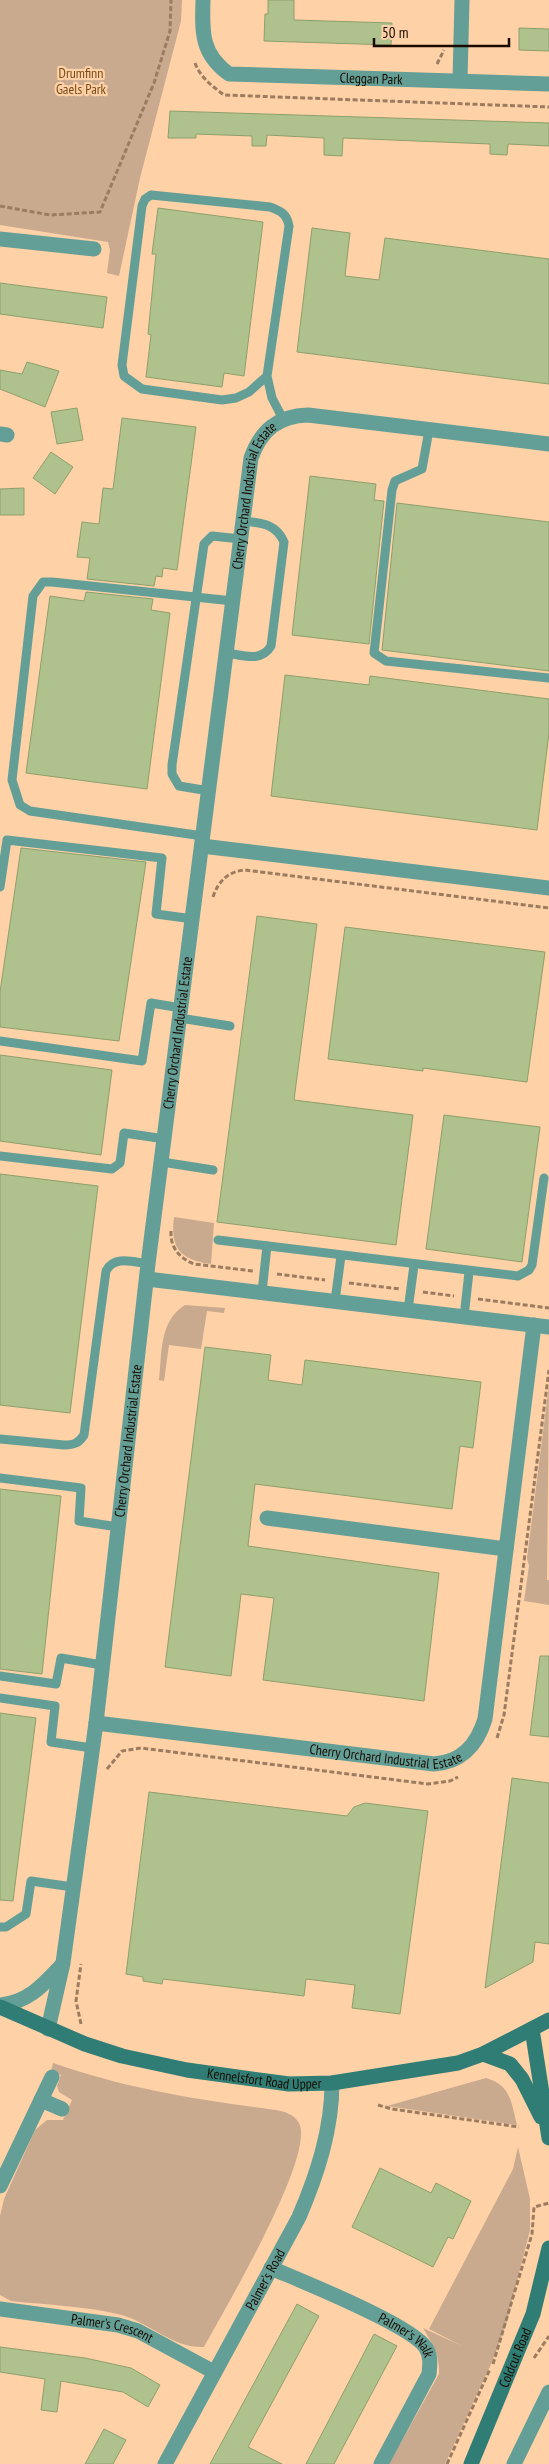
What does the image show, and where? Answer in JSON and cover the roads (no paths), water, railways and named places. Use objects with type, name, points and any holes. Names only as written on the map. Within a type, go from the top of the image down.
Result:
[{"type":"street","name":"Cleggan Park","points":[[203,0],[202,27],[206,48],[215,64],[230,74],[549,84]]},
{"type":"street","points":[[460,80],[462,0]]},
{"type":"street","points":[[0,239],[94,250]]},
{"type":"street","name":"Cherry Orchard Industrial Estate","points":[[48,2029],[62,1963],[96,1723],[164,1139],[250,458],[256,444],[264,433],[283,418],[308,415],[549,444]]},
{"type":"street","points":[[203,841],[549,888]]},
{"type":"street","name":"Cherry Orchard Industrial Estate","points":[[96,1723],[434,1764],[445,1764],[459,1757],[472,1747],[480,1735],[485,1719],[506,1550],[542,1326],[262,1292],[148,1271]]},
{"type":"street","points":[[267,1518],[506,1550]]},
{"type":"street","points":[[0,2006],[31,1996],[62,1963]]},
{"type":"street","name":"Kennelsfort Road Upper","points":[[0,2006],[48,2029],[122,2056],[188,2070],[275,2083],[332,2083],[432,2068],[483,2054],[549,2020]]},
{"type":"street","points":[[532,2029],[548,2135]]},
{"type":"street","points":[[483,2054],[510,2064],[516,2071],[522,2079],[548,2135]]},
{"type":"street","points":[[542,2090],[549,2073]]},
{"type":"street","points":[[0,2186],[52,2077]]},
{"type":"street","name":"Palmer's Road","points":[[165,2464],[299,2217],[311,2188],[327,2130],[332,2083]]},
{"type":"street","points":[[41,2100],[62,2110]]},
{"type":"street","name":"Coldcut Road","points":[[471,2464],[526,2332],[549,2248]]},
{"type":"street","name":"Palmer's Walk","points":[[271,2268],[335,2296],[412,2334],[427,2349],[430,2357],[429,2374],[381,2464]]},
{"type":"street","name":"Palmer's Crescent","points":[[0,2309],[118,2325],[138,2331],[214,2372]]},
{"type":"street","points":[[514,2464],[549,2392]]},
{"type":"lane","points":[[267,376],[249,392],[236,398],[222,400],[142,389],[124,376],[122,365],[142,206],[145,199],[151,195],[270,207],[284,213],[288,218],[289,226],[267,376],[272,398],[283,418]]},
{"type":"lane","points":[[429,430],[422,469],[395,481],[392,490],[374,653],[386,661],[549,678]]},
{"type":"lane","points":[[226,653],[254,657],[263,655],[268,650],[284,542],[281,534],[273,527],[243,521]]},
{"type":"lane","points":[[209,791],[180,786],[172,774],[204,544],[212,536],[241,539]]},
{"type":"lane","points":[[203,841],[30,811],[20,805],[12,780],[33,596],[36,589],[44,582],[52,582],[233,601]]},
{"type":"lane","points":[[0,887],[7,840],[162,858],[156,914],[193,919]]},
{"type":"lane","points":[[0,1041],[142,1061],[151,1003],[230,1026]]},
{"type":"lane","points":[[0,1156],[112,1169],[120,1163],[124,1133],[164,1139]]},
{"type":"lane","points":[[162,1162],[212,1170]]},
{"type":"lane","points":[[218,1240],[513,1277],[524,1274],[529,1270],[544,1178]]},
{"type":"lane","points":[[262,1292],[267,1246]]},
{"type":"lane","points":[[335,1301],[341,1256]]},
{"type":"lane","points":[[0,1439],[64,1445],[73,1445],[80,1441],[84,1435],[106,1271],[109,1264],[116,1260],[148,1271]]},
{"type":"lane","points":[[408,1310],[414,1265]]},
{"type":"lane","points":[[464,1317],[469,1272]]},
{"type":"lane","points":[[0,1478],[81,1488],[79,1521],[118,1527]]},
{"type":"lane","points":[[0,1676],[56,1684],[61,1658],[102,1665]]},
{"type":"lane","points":[[0,1698],[54,1706],[51,1742],[92,1748]]},
{"type":"lane","points":[[0,1926],[6,1927],[26,1914],[31,1881],[73,1887]]},
{"type":"park label","name":"Drumfinn Gaels Park","points":[[81,82]]}]
